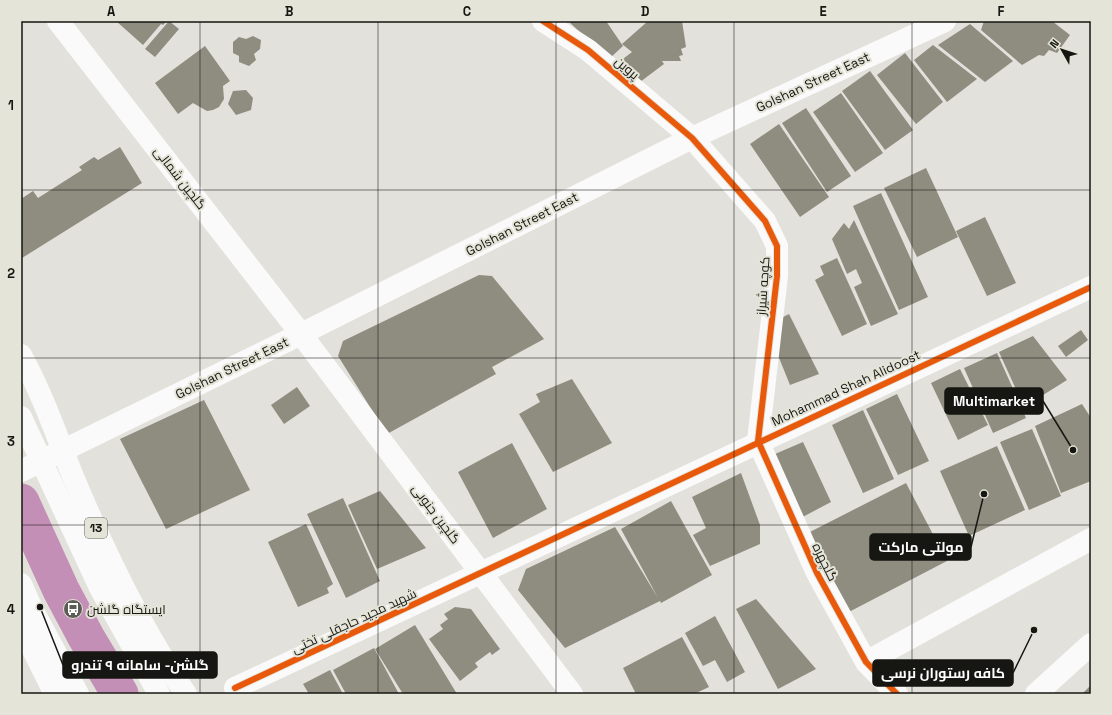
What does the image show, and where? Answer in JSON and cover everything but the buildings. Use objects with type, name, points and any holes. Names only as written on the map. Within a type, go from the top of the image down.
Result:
[{"type":"main road","name":"گلچین شمالی","points":[[58,21],[301,334]]},
{"type":"main road","name":"پروین","points":[[543,21],[588,50],[692,138]]},
{"type":"main road","name":"Golshan Street East","points":[[21,471],[102,433],[692,138],[945,21]]},
{"type":"main road","name":"کوچه شیراز","points":[[692,138],[765,221],[777,246],[777,276],[758,441]]},
{"type":"main road","name":"Mohammad Shah Alidoost","points":[[481,574],[758,441],[1091,287]]},
{"type":"main road","name":"گلچین جنوبی","points":[[301,334],[572,694]]},
{"type":"main road","name":"13","points":[[21,355],[54,425],[72,474],[114,568],[169,670],[186,694]]},
{"type":"main road","points":[[21,417],[100,588],[159,694]]},
{"type":"main road","name":"گلچهره","points":[[758,441],[817,573],[866,662],[885,690]]},
{"type":"main road","points":[[866,662],[1091,539]]},
{"type":"main road","name":"شهید مجید حاجقلی تختی","points":[[235,688],[481,574]]},
{"type":"main road","points":[[21,584],[32,608],[78,694]]},
{"type":"main road","points":[[21,626],[55,694]]},
{"type":"main road","points":[[1036,694],[1091,644]]},
{"type":"waterway","points":[[21,502],[61,590],[86,637],[120,694]]},
{"type":"cycle path","points":[[543,21],[588,50],[692,138],[765,221],[777,246],[777,276],[758,441],[817,573],[866,662],[897,694]]},
{"type":"cycle path","points":[[235,688],[1091,287]]},
{"type":"place","name":"Multimarket","points":[[1073,450]]},
{"type":"place","name":"مولتی مارکت","points":[[984,494]]},
{"type":"place","name":"گلشن- سامانه ۹ تندرو","points":[[40,607]]},
{"type":"place","name":"ایستگاه گلشن","points":[[73,609]]},
{"type":"place","name":"کافه رستوران نرسی","points":[[1034,630]]}]
